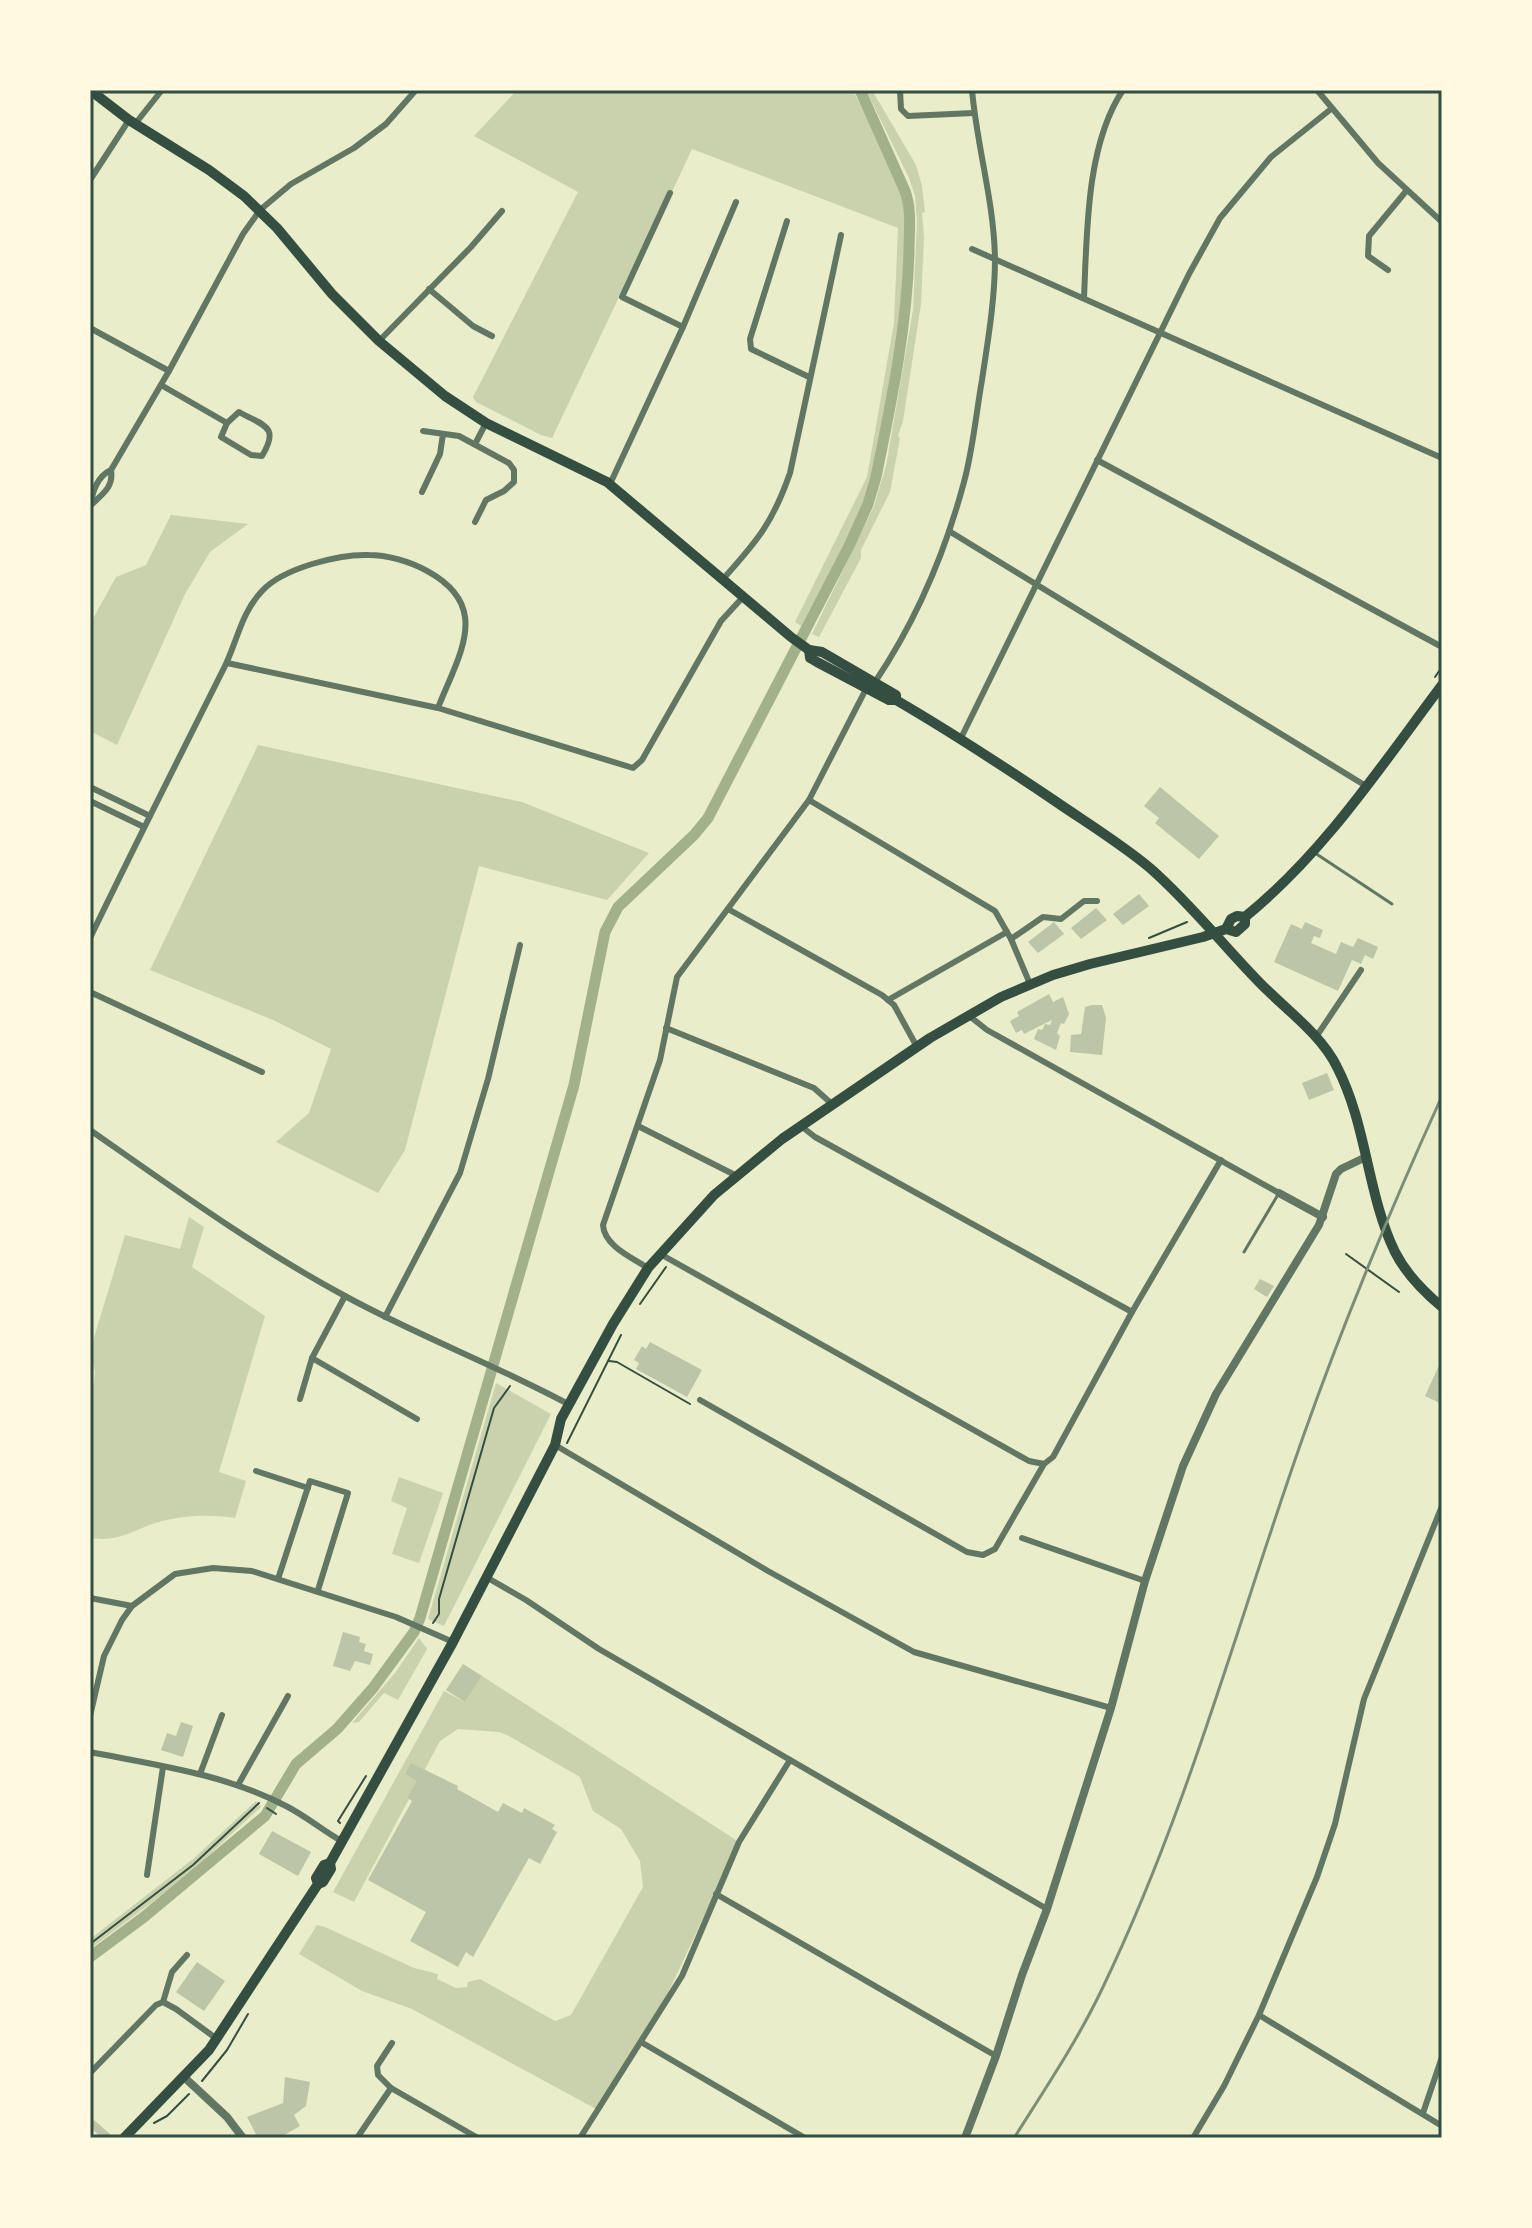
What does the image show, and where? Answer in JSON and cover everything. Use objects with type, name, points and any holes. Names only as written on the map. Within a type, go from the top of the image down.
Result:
[{"type":"main road","points":[[90,90],[132,122],[209,170],[260,210],[332,294],[379,341],[445,396],[486,423],[586,469],[610,484],[808,650],[810,658],[870,685],[889,700],[896,700],[961,738],[1127,850],[1178,895],[1336,1064],[1349,1096],[1395,1253],[1423,1291],[1442,1307]]},
{"type":"main road","points":[[124,2138],[217,2039],[318,1884],[316,1878],[343,1842],[453,1642],[555,1445],[561,1419],[613,1324],[648,1268],[714,1195],[735,1175],[832,1104],[968,1015],[1030,984],[1117,957],[1215,933],[1226,929],[1231,919],[1245,917],[1274,894],[1314,852],[1442,685]]},
{"type":"street","points":[[90,180],[132,122],[162,90]]},
{"type":"street","points":[[90,505],[92,493],[104,473],[111,470],[243,234],[260,210],[291,184],[345,154],[386,124],[416,90]]},
{"type":"street","points":[[900,90],[901,109],[908,116],[974,113]]},
{"type":"street","points":[[648,1268],[614,1245],[603,1231],[660,1060],[677,977],[809,800],[870,685],[914,618],[949,531],[965,480],[994,292],[995,258],[991,202],[972,90]]},
{"type":"street","points":[[1084,298],[1097,157],[1104,128],[1123,90]]},
{"type":"street","points":[[1317,90],[1378,163],[1442,222]]},
{"type":"street","points":[[961,738],[1220,218],[1271,157],[1331,109]]},
{"type":"street","points":[[1388,270],[1368,256],[1369,236],[1407,190]]},
{"type":"street","points":[[670,193],[622,297],[683,327]]},
{"type":"street","points":[[610,484],[683,327],[736,202]]},
{"type":"street","points":[[379,341],[502,211]]},
{"type":"street","points":[[787,221],[750,339],[751,349],[809,377]]},
{"type":"street","points":[[724,578],[758,540],[778,508],[790,473],[841,235]]},
{"type":"street","points":[[972,249],[1442,458]]},
{"type":"street","points":[[429,289],[473,326],[492,336]]},
{"type":"street","points":[[90,328],[169,371]]},
{"type":"street","points":[[161,385],[227,423]]},
{"type":"street","points":[[239,412],[266,428],[271,440],[262,456],[251,455],[221,437],[227,423],[239,412]]},
{"type":"street","points":[[475,444],[486,423]]},
{"type":"street","points":[[423,431],[459,436],[509,463],[514,470],[514,482],[486,500],[475,522]]},
{"type":"street","points":[[422,492],[440,454],[443,434]]},
{"type":"street","points":[[1097,460],[1442,647]]},
{"type":"street","points":[[949,531],[1366,786]]},
{"type":"street","points":[[90,938],[227,663],[248,607],[265,587],[288,573],[368,554],[393,558],[440,580],[456,595],[465,613],[466,636],[438,708]]},
{"type":"street","points":[[227,663],[438,708],[633,768],[642,760],[721,621],[744,597]]},
{"type":"street","points":[[90,787],[150,816]]},
{"type":"street","points":[[809,800],[995,911],[1030,984]]},
{"type":"street","points":[[90,801],[144,827]]},
{"type":"street","points":[[888,1000],[1043,917],[1061,919],[1084,901],[1097,901]]},
{"type":"street","points":[[728,909],[888,1000],[917,1047]]},
{"type":"street","points":[[385,1317],[460,1173],[488,1079],[520,945]]},
{"type":"street","points":[[1315,1039],[1361,970]]},
{"type":"street","points":[[90,992],[262,1072]]},
{"type":"street","points":[[968,1015],[987,1030],[1323,1217]]},
{"type":"street","points":[[666,1028],[814,1088],[832,1104]]},
{"type":"street","points":[[638,1126],[735,1175]]},
{"type":"street","points":[[801,1126],[815,1137],[1132,1312]]},
{"type":"street","points":[[90,1130],[210,1212],[345,1296],[570,1405]]},
{"type":"street","points":[[965,2138],[1047,1909],[1111,1708],[1145,1581],[1196,1433],[1216,1394],[1323,1217],[1336,1174],[1366,1157]]},
{"type":"street","points":[[700,1400],[969,1553],[985,1554],[995,1549],[1044,1464],[1053,1457],[1132,1312],[1221,1160]]},
{"type":"street","points":[[662,1255],[1029,1461],[1044,1464]]},
{"type":"street","points":[[300,1399],[312,1358],[345,1296]]},
{"type":"street","points":[[312,1358],[417,1419]]},
{"type":"street","points":[[555,1445],[768,1571],[914,1652],[1111,1708]]},
{"type":"street","points":[[256,1471],[308,1488]]},
{"type":"street","points":[[278,1579],[310,1481],[348,1493],[318,1590]]},
{"type":"street","points":[[1193,2138],[1224,2086],[1259,2015],[1322,1864],[1335,1824],[1364,1699],[1442,1506]]},
{"type":"street","points":[[1022,1538],[1145,1581]]},
{"type":"street","points":[[90,1716],[109,1641],[132,1606],[175,1574],[213,1568],[252,1571],[396,1617],[453,1642]]},
{"type":"street","points":[[486,1576],[599,1649],[1047,1909]]},
{"type":"street","points":[[90,1598],[132,1606]]},
{"type":"street","points":[[238,1785],[288,1696]]},
{"type":"street","points":[[200,1774],[222,1715]]},
{"type":"street","points":[[90,1752],[200,1774],[238,1785],[284,1805],[343,1842]]},
{"type":"street","points":[[580,2138],[682,1976],[739,1842],[790,1760]]},
{"type":"street","points":[[147,1875],[163,1767]]},
{"type":"street","points":[[716,1894],[996,2056]]},
{"type":"street","points":[[163,2002],[172,1972],[187,1955]]},
{"type":"street","points":[[163,2002],[217,2039]]},
{"type":"street","points":[[90,2073],[156,2005],[163,2002]]},
{"type":"street","points":[[1259,2015],[1442,2126]]},
{"type":"street","points":[[641,2042],[805,2138]]},
{"type":"street","points":[[392,2043],[377,2066],[378,2075],[391,2088],[478,2138]]},
{"type":"street","points":[[1423,2113],[1442,2057]]},
{"type":"street","points":[[184,2077],[227,2117],[243,2138]]},
{"type":"street","points":[[357,2138],[391,2088]]},
{"type":"lane","points":[[1314,852],[1392,904]]},
{"type":"lane","points":[[1244,1252],[1279,1193]]},
{"type":"path","points":[[1346,1254],[1399,1292]]},
{"type":"path","points":[[642,1304],[668,1265]]},
{"type":"path","points":[[567,1444],[622,1337]]},
{"type":"path","points":[[608,1361],[617,1362],[689,1404],[700,1400]]},
{"type":"path","points":[[433,1623],[439,1614],[440,1595],[494,1408],[510,1385]]},
{"type":"path","points":[[339,1819],[364,1777]]},
{"type":"path","points":[[90,1944],[193,1865],[260,1802]]},
{"type":"path","points":[[199,2085],[227,2050],[248,2014]]},
{"type":"path","points":[[152,2124],[167,2116],[190,2094]]},
{"type":"green space","points":[[517,90],[853,90],[894,169],[902,196],[906,240],[904,288],[878,449],[865,500],[801,626],[795,622],[867,477],[894,323],[898,228],[692,149],[552,438],[541,435],[476,402],[473,397],[578,192],[474,136]]},
{"type":"green space","points":[[866,90],[872,90],[916,165],[922,186],[925,212],[922,213],[921,304],[890,492],[861,550],[861,558],[819,637],[812,634],[874,506],[886,466],[913,310],[917,222],[915,196]]},
{"type":"green space","points":[[171,515],[248,524],[210,552],[185,594],[117,745],[90,731],[90,624],[116,577],[146,565]]},
{"type":"green space","points":[[258,745],[522,802],[649,853],[607,900],[479,866],[405,1150],[378,1193],[276,1142],[309,1113],[331,1049],[273,1020],[150,970]]},
{"type":"green space","points":[[189,1217],[204,1227],[192,1267],[265,1316],[219,1472],[246,1481],[235,1518],[185,1517],[155,1523],[116,1537],[90,1538],[90,1387],[94,1383],[95,1372],[90,1351],[125,1235],[180,1249]]},
{"type":"green space","points":[[496,1383],[551,1414],[444,1626],[428,1619]]},
{"type":"green space","points":[[399,1477],[443,1493],[419,1563],[392,1554],[407,1508],[391,1501]]},
{"type":"green space","points":[[419,1638],[427,1649],[398,1700],[384,1693],[359,1722],[352,1723],[395,1673]]},
{"type":"green space","points":[[482,1676],[739,1842],[657,2016],[598,2110],[412,2009],[362,1991],[299,1954],[317,1925],[414,1968],[438,1974],[437,1979],[456,1988],[467,1987],[468,1982],[480,1979],[555,2021],[571,2015],[643,1887],[640,1861],[621,1829],[593,1811],[580,1777],[509,1736],[499,1732],[458,1729],[440,1741],[354,1902],[333,1892],[444,1691],[465,1702]]},
{"type":"green space","points":[[256,1801],[261,1807],[183,1879],[90,1949],[90,1939],[193,1859]]},
{"type":"building","points":[[1160,787],[1219,836],[1199,859],[1155,823],[1159,818],[1144,806]]},
{"type":"building","points":[[1139,894],[1149,906],[1123,925],[1113,914]]},
{"type":"building","points":[[1096,908],[1107,920],[1081,939],[1071,928]]},
{"type":"building","points":[[1054,922],[1064,934],[1038,953],[1028,942]]},
{"type":"building","points":[[1305,922],[1323,930],[1320,938],[1314,936],[1311,943],[1336,954],[1341,942],[1353,947],[1358,938],[1378,947],[1373,959],[1365,955],[1361,964],[1352,960],[1338,991],[1274,962],[1291,924],[1302,929]]},
{"type":"building","points":[[1049,994],[1053,1002],[1063,997],[1069,1014],[1057,1033],[1060,1036],[1056,1050],[1034,1039],[1038,1029],[1042,1030],[1045,1024],[1050,1025],[1052,1020],[1024,1034],[1022,1030],[1016,1033],[1010,1021],[1019,1016],[1017,1012]]},
{"type":"building","points":[[1102,1005],[1106,1018],[1102,1055],[1070,1052],[1071,1035],[1081,1034],[1085,1007]]},
{"type":"building","points":[[1327,1073],[1334,1090],[1309,1100],[1302,1083]]},
{"type":"building","points":[[1260,1279],[1274,1286],[1267,1297],[1254,1289]]},
{"type":"building","points":[[650,1342],[702,1370],[687,1397],[636,1369],[639,1363],[634,1360],[642,1346],[646,1349]]},
{"type":"building","points":[[1442,1359],[1442,1404],[1425,1396]]},
{"type":"building","points":[[343,1632],[360,1637],[359,1642],[366,1644],[364,1651],[373,1654],[370,1665],[355,1661],[350,1671],[333,1666]]},
{"type":"building","points":[[463,1664],[482,1676],[465,1702],[446,1690]]},
{"type":"building","points":[[181,1722],[193,1726],[183,1757],[161,1750],[167,1733],[176,1736]]},
{"type":"building","points":[[411,1763],[458,1786],[457,1789],[498,1812],[503,1803],[522,1813],[524,1808],[555,1825],[552,1829],[557,1832],[540,1864],[529,1858],[473,1957],[466,1952],[458,1967],[410,1941],[426,1912],[368,1880],[412,1801],[407,1798],[417,1781],[405,1774]]},
{"type":"building","points":[[272,1831],[311,1852],[298,1876],[259,1854]]},
{"type":"building","points":[[197,1962],[225,1981],[204,2011],[176,1992]]},
{"type":"building","points":[[285,2077],[310,2082],[306,2106],[294,2115],[300,2126],[279,2138],[258,2138],[247,2117],[283,2103]]},
{"type":"building","points":[[94,2120],[110,2134],[107,2138],[102,2138],[90,2127]]},
{"type":"waterway","points":[[90,1957],[144,1917],[265,1816],[296,1764],[337,1729],[373,1688],[414,1632],[420,1618],[574,1085],[605,932],[618,907],[708,818],[850,544],[876,477],[902,337],[908,280],[909,213],[905,191],[860,90]]},
{"type":"railway","points":[[1014,2138],[1083,2026],[1161,1852],[1319,1394],[1369,1265],[1442,1096]]}]
